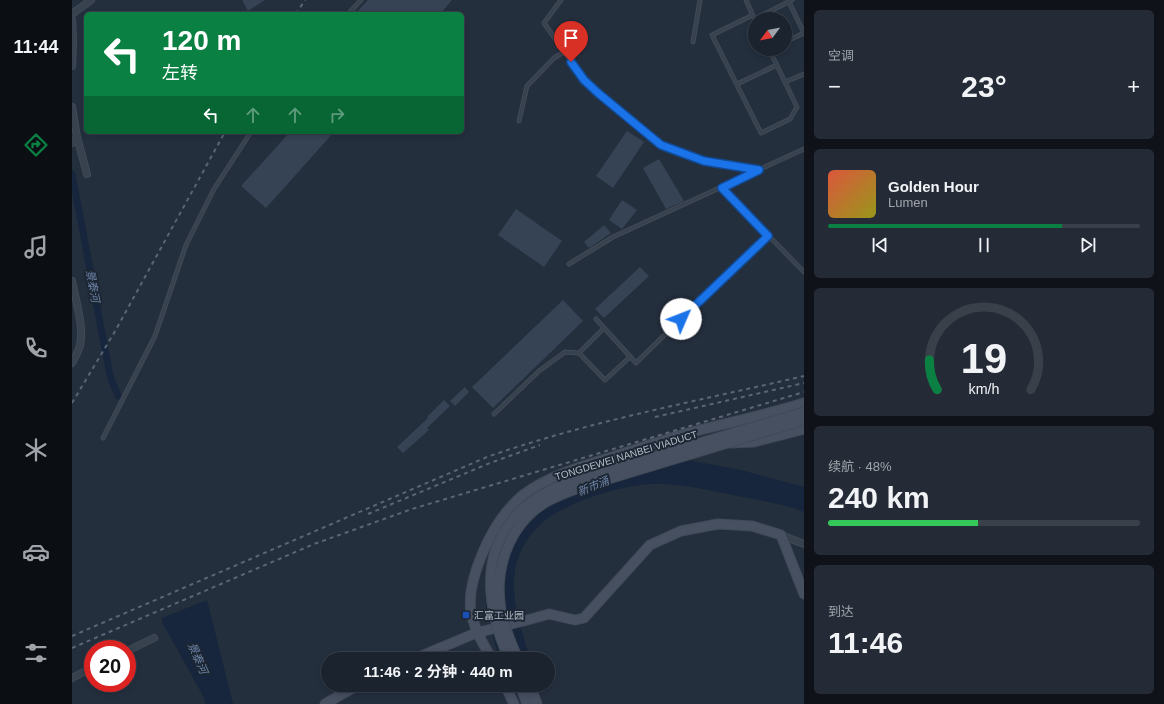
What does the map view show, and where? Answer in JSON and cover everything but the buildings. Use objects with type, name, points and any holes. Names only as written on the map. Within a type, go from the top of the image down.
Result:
[{"type":"street","points":[[72,14],[91,0]]},
{"type":"street","points":[[72,20],[74,40],[72,66]]},
{"type":"street","points":[[72,107],[77,137],[87,174]]},
{"type":"street","points":[[72,143],[77,137]]},
{"type":"street","points":[[72,281],[81,340],[72,363]]},
{"type":"street","points":[[489,652],[470,609],[473,578],[486,546],[496,528],[510,508],[524,495],[547,480],[570,470],[696,431],[748,419],[804,403]]},
{"type":"street","name":"TONGDEWEI NANBEI VIADUCT","points":[[505,652],[493,614],[490,599],[490,576],[494,556],[503,534],[512,520],[527,505],[549,491],[569,482],[804,412]]},
{"type":"street","points":[[746,444],[740,441],[738,433],[748,419]]},
{"type":"street","name":"TONGDEWEI NANBEI VIADUCT","points":[[515,652],[503,618],[500,601],[499,580],[502,561],[509,543],[518,528],[531,513],[551,500],[585,486],[804,420]]},
{"type":"street","points":[[657,443],[694,438],[746,444],[804,429]]},
{"type":"street","points":[[431,652],[479,632],[549,614],[576,620],[584,618],[650,545],[681,531],[718,524],[752,526],[804,544]]},
{"type":"street","points":[[781,535],[804,594]]},
{"type":"street","points":[[136,647],[154,638]]},
{"type":"street","points":[[72,678],[84,672]]},
{"type":"street","points":[[325,704],[346,692]]},
{"type":"street","points":[[508,692],[514,704]]},
{"type":"street","points":[[523,692],[527,704]]},
{"type":"street","points":[[533,692],[537,704]]},
{"type":"lane","points":[[350,12],[361,0]]},
{"type":"lane","points":[[561,0],[544,23],[584,80],[598,93],[661,145],[704,161],[759,170]]},
{"type":"lane","points":[[693,42],[700,0]]},
{"type":"lane","points":[[746,0],[751,12]]},
{"type":"lane","points":[[767,12],[790,1],[804,33],[792,39]]},
{"type":"lane","points":[[748,20],[712,35],[761,133],[790,119],[798,107],[772,56]]},
{"type":"lane","points":[[519,121],[527,86],[554,58],[564,52]]},
{"type":"lane","points":[[737,84],[777,65]]},
{"type":"lane","points":[[785,82],[804,74]]},
{"type":"lane","points":[[104,438],[155,336],[186,245],[214,189],[250,134]]},
{"type":"lane","points":[[568,264],[613,237],[804,149]]},
{"type":"lane","points":[[722,188],[804,272]]},
{"type":"lane","points":[[596,319],[636,363],[768,236]]},
{"type":"lane","points":[[579,353],[604,328]]},
{"type":"lane","points":[[494,414],[539,371],[565,352],[579,353],[605,380],[630,357]]},
{"type":"water","name":"新市涌","points":[[646,456],[683,459],[741,470],[804,487],[804,512],[777,504],[684,486],[662,484],[633,486],[616,490],[581,501],[565,508],[551,516],[531,534],[519,556],[515,569],[514,595],[516,608],[528,652],[497,652],[486,608],[485,590],[489,571],[507,523],[568,480],[610,465]]},
{"type":"water","points":[[207,600],[233,704],[206,704],[202,694],[162,622],[162,618]]},
{"type":"waterway","name":"景泰河","points":[[72,174],[110,376],[118,396]]},
{"type":"railway","points":[[297,12],[305,0]]},
{"type":"railway","points":[[72,403],[114,333],[224,134]]},
{"type":"railway","points":[[72,636],[487,457],[526,444],[605,422],[804,376]]},
{"type":"railway","points":[[655,417],[804,383]]},
{"type":"railway","points":[[72,648],[314,544],[412,509],[804,392]]},
{"type":"railway","points":[[368,514],[490,463],[540,445]]},
{"type":"place","name":"汇富工业园","points":[[466,615]]},
{"type":"route","points":[[571,62],[584,80],[598,93],[661,145],[704,161],[759,170],[722,188],[768,236],[681,319]]}]
